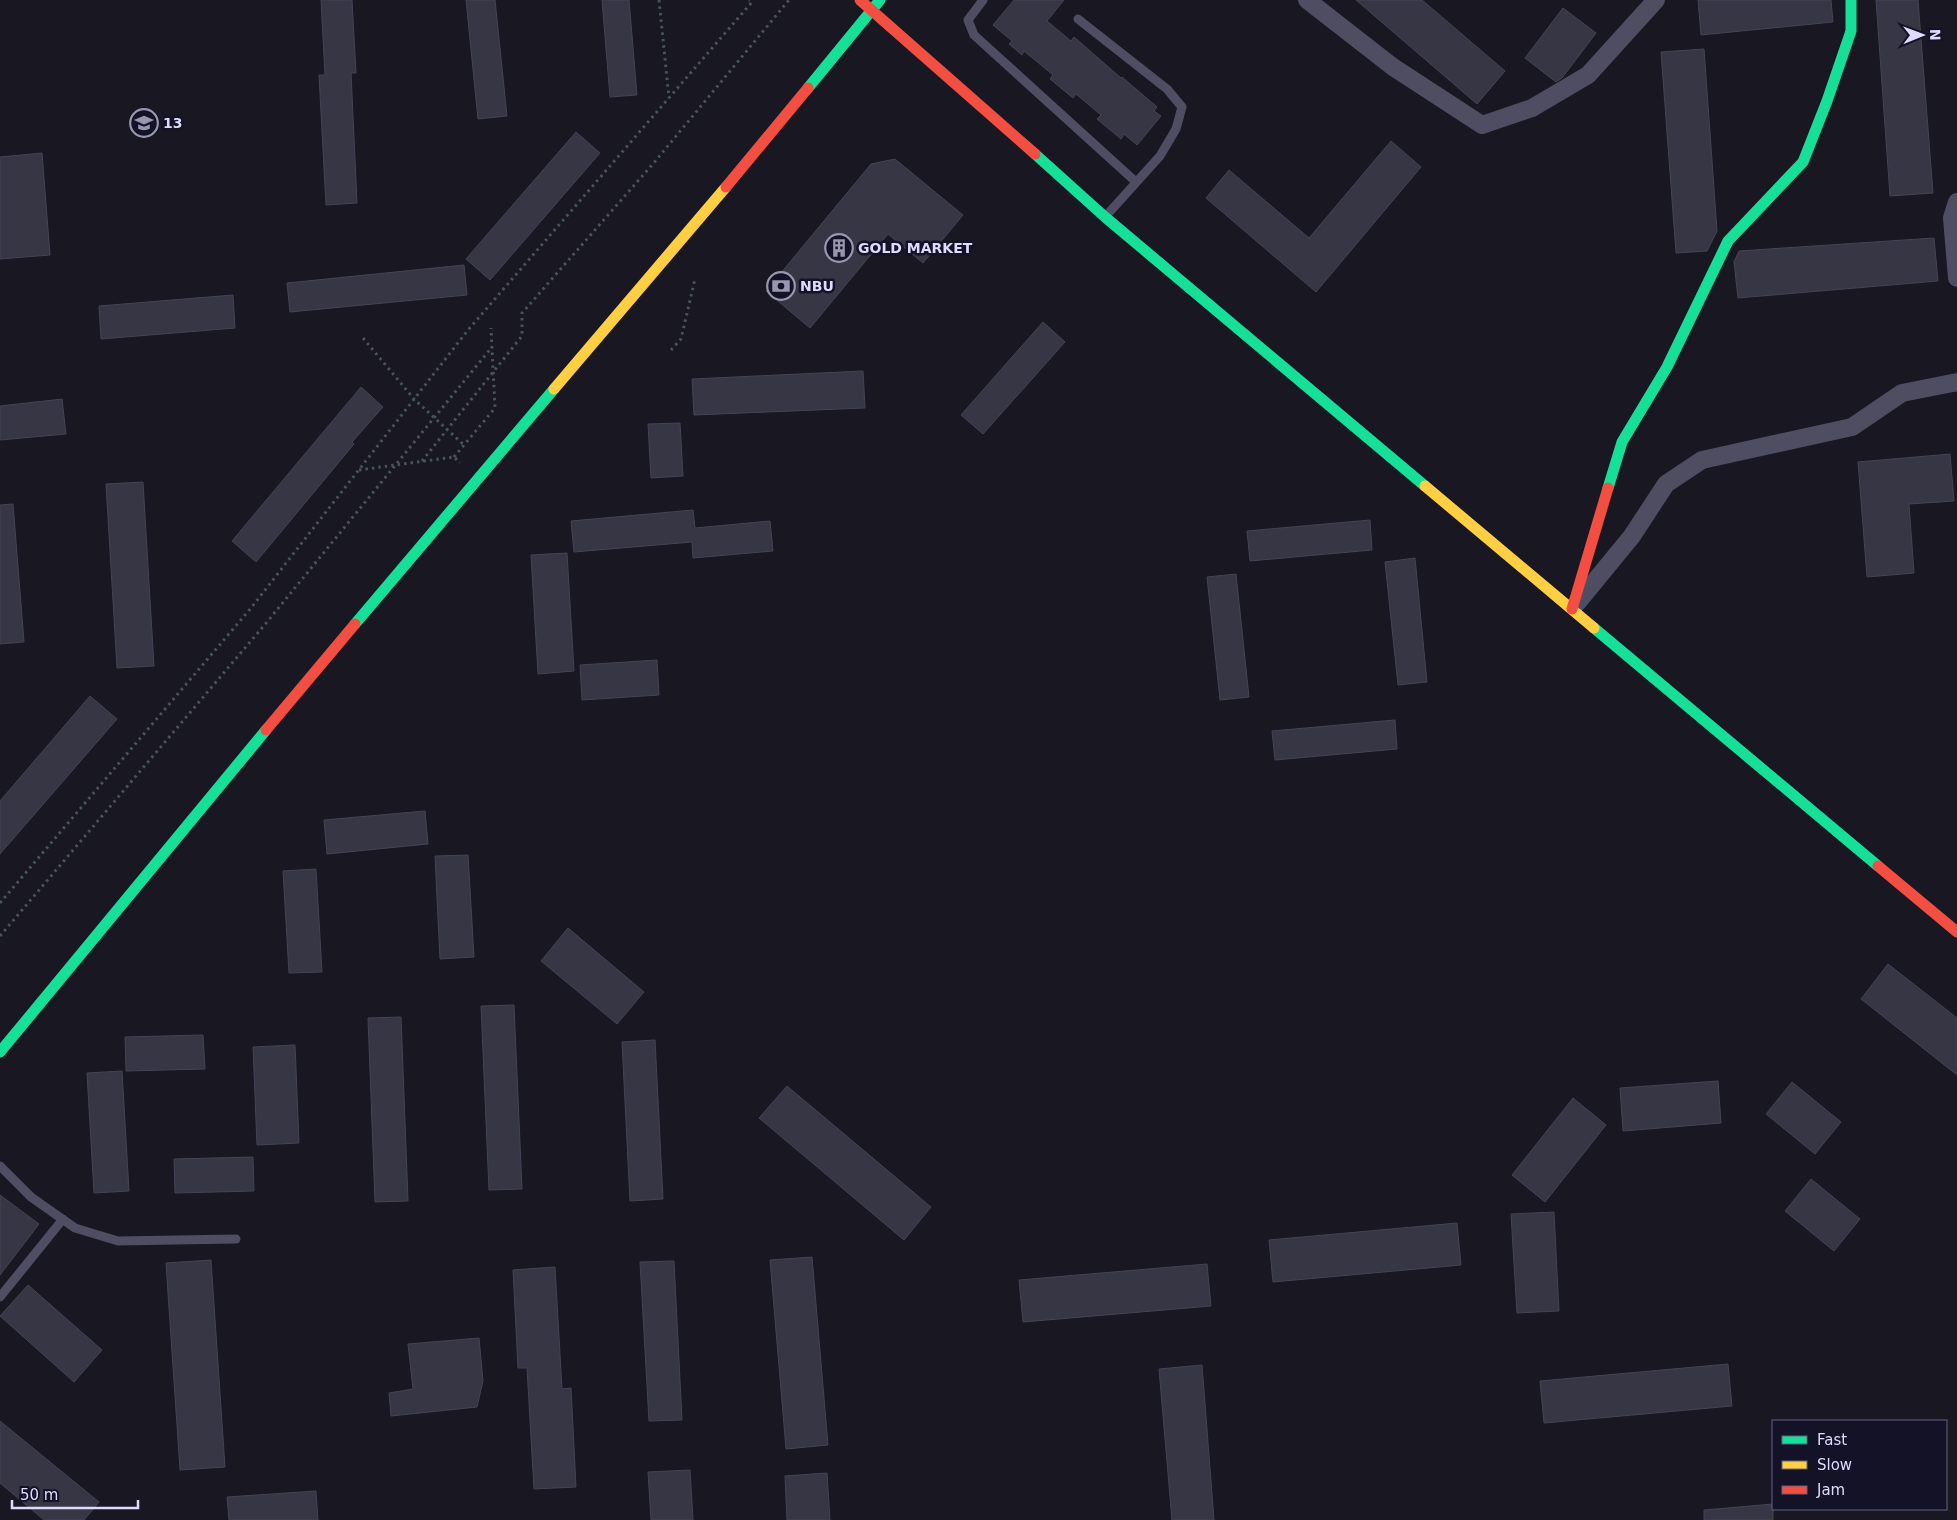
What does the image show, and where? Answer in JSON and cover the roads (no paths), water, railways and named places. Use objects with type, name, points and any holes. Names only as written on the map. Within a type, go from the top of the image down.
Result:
[{"type":"street","points":[[860,0],[1105,217],[1957,932]]},
{"type":"street","points":[[0,1052],[318,668],[707,210],[880,0]]},
{"type":"street","points":[[1307,0],[1393,68],[1482,125],[1532,108],[1588,76],[1656,0]]},
{"type":"street","points":[[1572,609],[1622,442],[1668,367],[1728,241],[1803,162],[1827,101],[1851,31],[1851,0]]},
{"type":"street","points":[[1957,202],[1952,218],[1957,278]]},
{"type":"street","points":[[1572,609],[1632,536],[1666,484],[1702,460],[1852,427],[1902,393],[1957,382]]},
{"type":"lane","points":[[983,0],[968,20],[974,35],[1136,182]]},
{"type":"lane","points":[[1078,19],[1166,89],[1182,107],[1176,130],[1160,156],[1105,217]]},
{"type":"lane","points":[[0,1166],[31,1197],[75,1228],[118,1241],[236,1239]]},
{"type":"lane","points":[[0,1297],[63,1219]]},
{"type":"place","name":"13","points":[[144,123]]},
{"type":"place","name":"GOLD MARKET","points":[[839,248]]},
{"type":"place","name":"NBU","points":[[781,286]]}]
